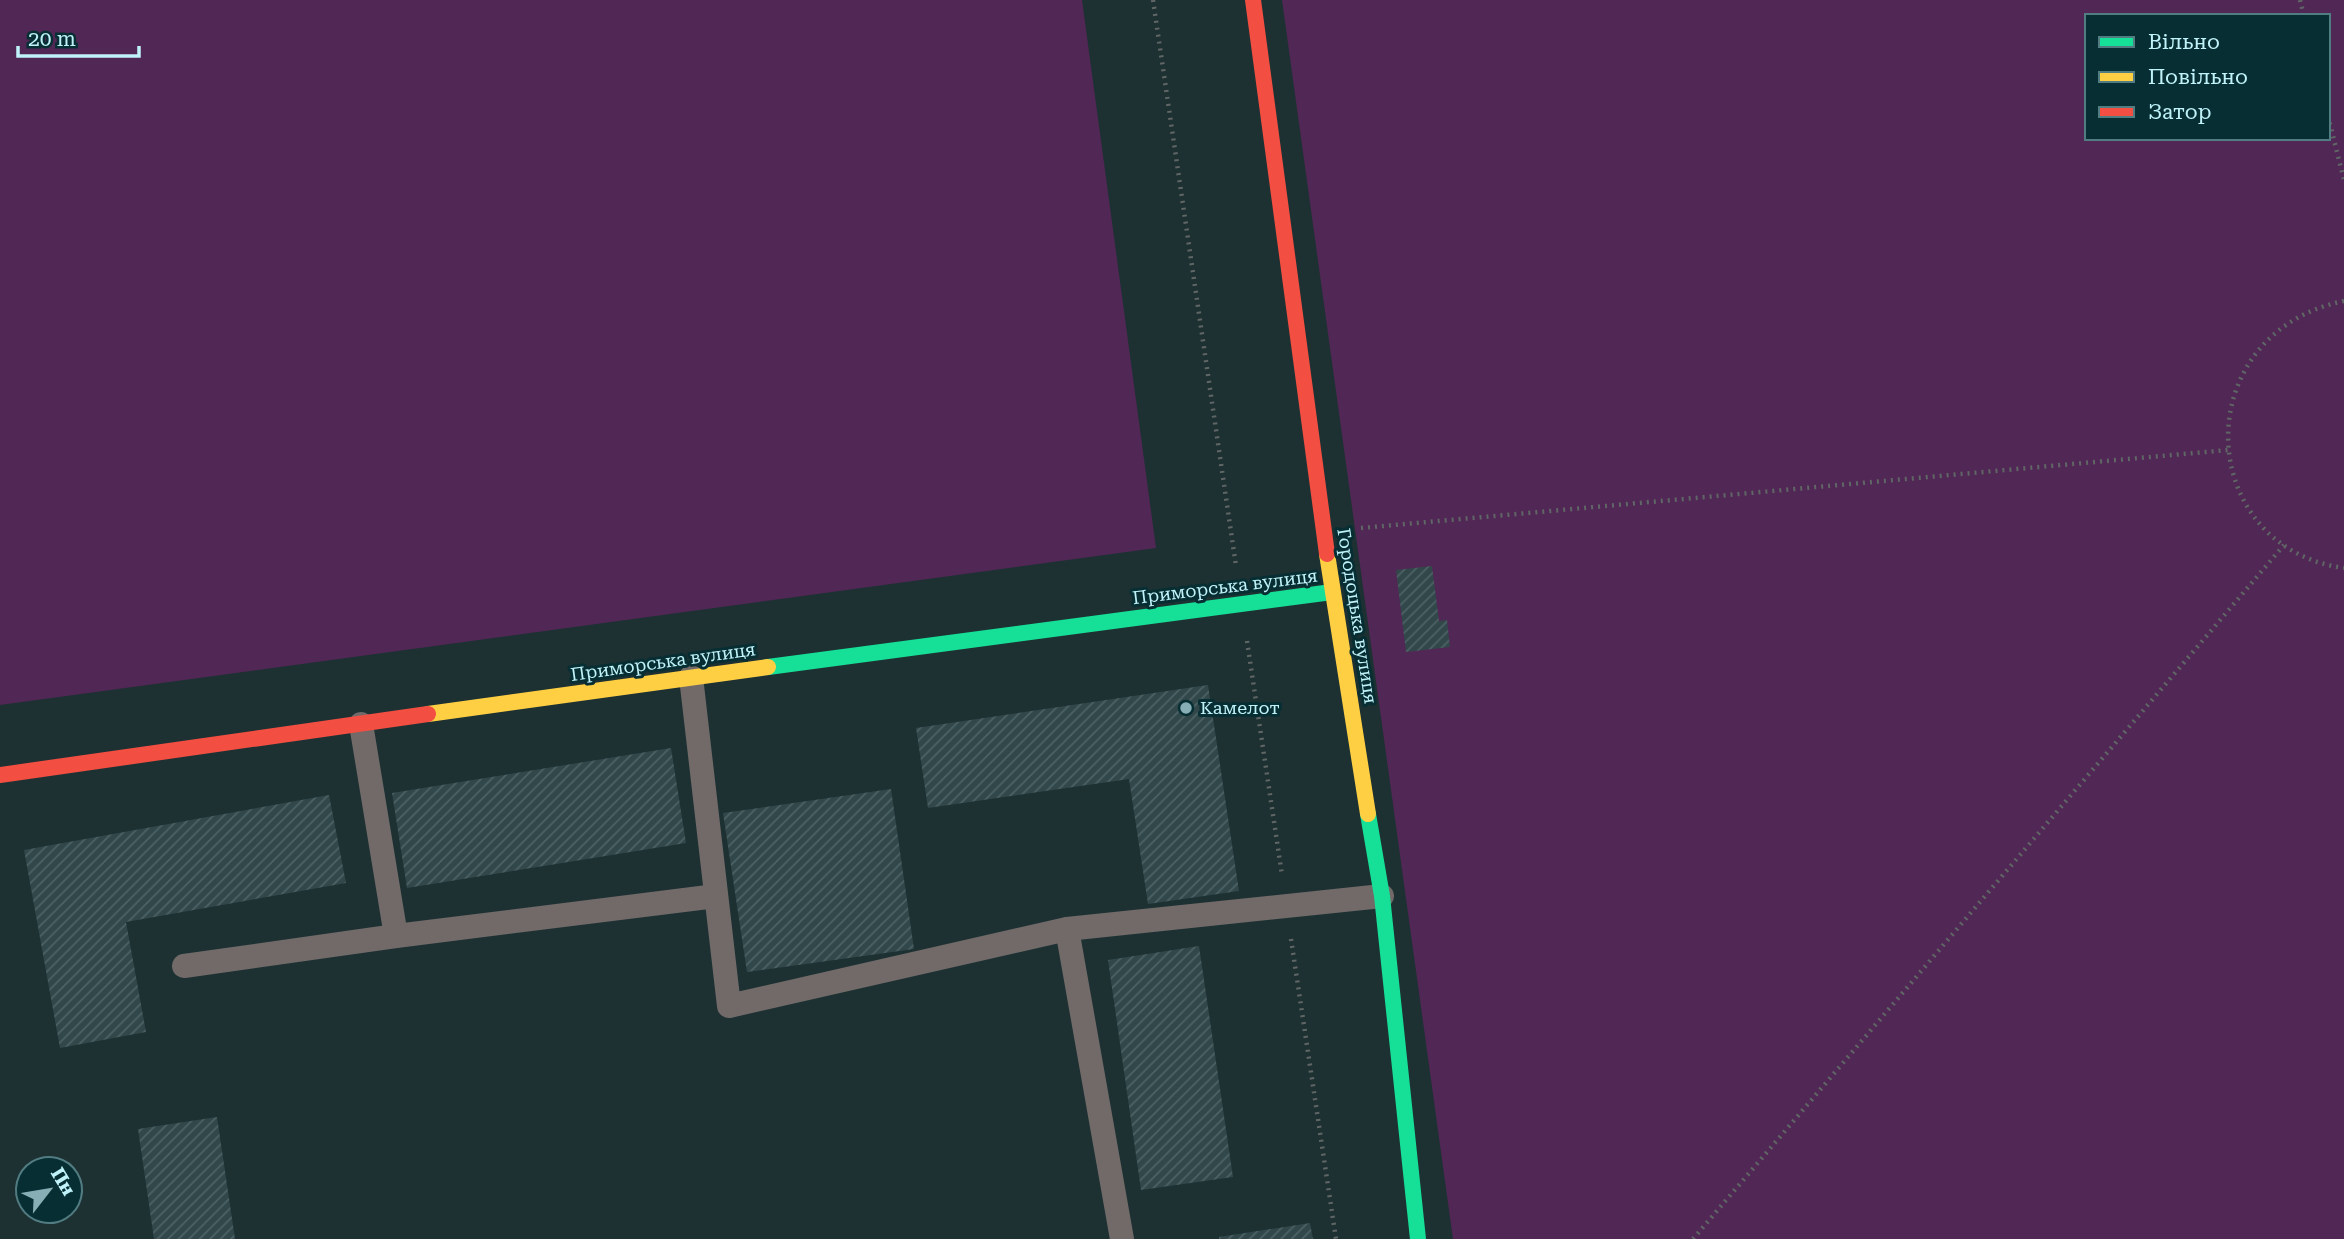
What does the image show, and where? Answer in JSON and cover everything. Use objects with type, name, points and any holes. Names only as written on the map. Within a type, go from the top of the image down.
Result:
[{"type":"street","name":"Городоцька вулиця","points":[[1253,0],[1332,592],[1382,896],[1418,1239]]},
{"type":"street","name":"Приморська вулиця","points":[[0,775],[691,677],[1332,592]]},
{"type":"lane","points":[[691,677],[729,1006],[1067,929],[1382,896]]},
{"type":"lane","points":[[361,724],[396,936]]},
{"type":"lane","points":[[184,966],[716,896]]},
{"type":"lane","points":[[1067,929],[1122,1239]]},
{"type":"path","points":[[2330,124],[2344,180]]},
{"type":"path","points":[[2344,301],[2321,305],[2275,331],[2257,350],[2242,373],[2232,397],[2228,423],[2228,450],[2233,472],[2252,513],[2266,530],[2284,545],[2307,558],[2344,568]]},
{"type":"path","points":[[1324,531],[2228,450]]},
{"type":"path","points":[[1693,1239],[2284,545]]},
{"type":"shaded area","points":[[0,0],[1082,0],[1156,548],[0,705]]},
{"type":"shaded area","points":[[1282,0],[2344,0],[2344,1239],[1453,1239]]},
{"type":"building","points":[[1432,566],[1439,621],[1447,620],[1450,647],[1406,652],[1396,570]]},
{"type":"building","points":[[1208,685],[1239,891],[1148,904],[1129,779],[928,808],[916,728]]},
{"type":"building","points":[[671,748],[686,843],[407,888],[392,793]]},
{"type":"building","points":[[891,789],[914,949],[747,972],[723,813]]},
{"type":"building","points":[[329,795],[346,883],[126,922],[146,1032],[60,1048],[24,850]]},
{"type":"building","points":[[1199,946],[1233,1177],[1141,1190],[1108,960]]},
{"type":"building","points":[[217,1117],[235,1239],[154,1239],[138,1129]]},
{"type":"building","points":[[1310,1223],[1313,1239],[1219,1239],[1219,1237]]},
{"type":"traffic: fast","points":[[768,667],[1332,592]]},
{"type":"traffic: fast","points":[[1368,814],[1382,896],[1418,1239]]},
{"type":"traffic: slow","points":[[1327,554],[1368,814]]},
{"type":"traffic: slow","points":[[428,714],[768,667]]},
{"type":"traffic: jam","points":[[1253,0],[1327,554]]},
{"type":"traffic: jam","points":[[0,775],[428,714]]},
{"type":"place","name":"Камелот","points":[[1186,708]]}]
